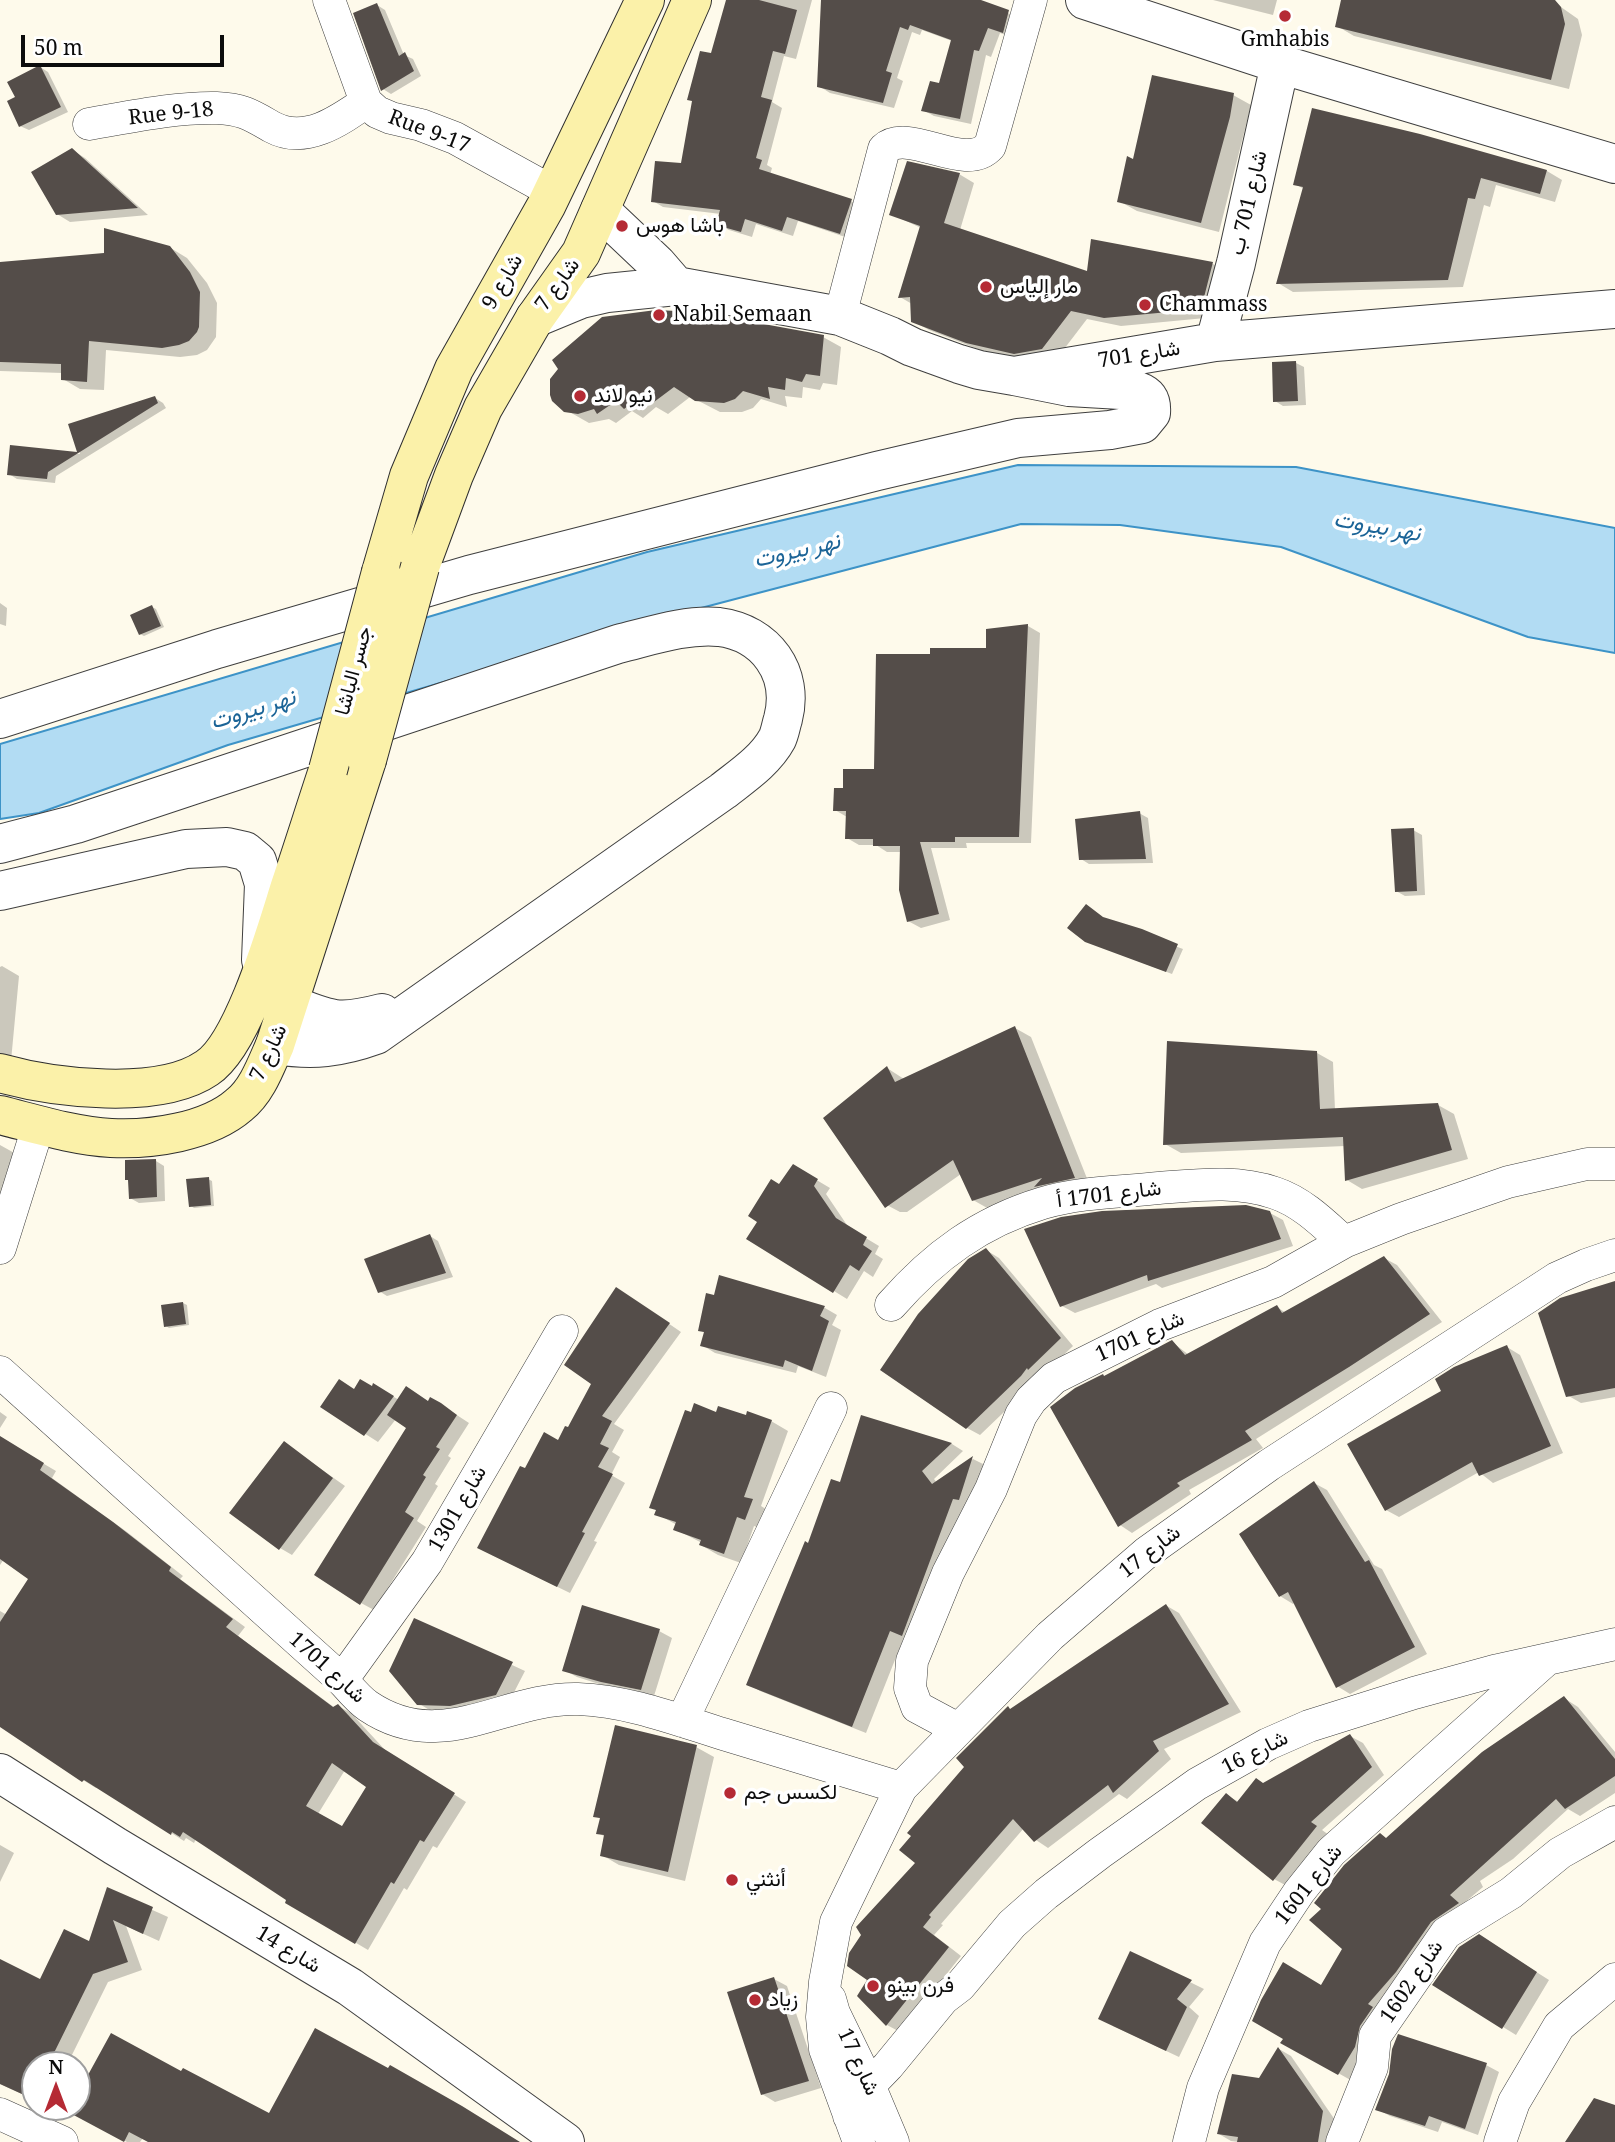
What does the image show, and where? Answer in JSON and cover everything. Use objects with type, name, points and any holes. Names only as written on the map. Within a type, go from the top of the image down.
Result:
[{"type":"main road","name":"شارع 9","points":[[381,572],[409,476],[454,369],[553,192],[648,0]]},
{"type":"main road","points":[[582,254],[574,251],[568,241],[567,231],[634,79],[648,29],[648,0]]},
{"type":"main road","name":"شارع 7","points":[[421,567],[454,475],[482,408],[535,317],[582,254],[692,0]]},
{"type":"main road","name":"جسر الباشا","points":[[367,760],[421,567]]},
{"type":"main road","name":"جسر الباشا","points":[[328,770],[381,572]]},
{"type":"main road","name":"شارع 7","points":[[0,1115],[113,1138],[165,1134],[205,1126],[240,1105],[258,1081],[275,1045],[367,760]]},
{"type":"main road","name":"شارع 7","points":[[0,1073],[35,1083],[110,1090],[184,1080],[209,1068],[227,1046],[260,980],[328,770]]},
{"type":"street","name":"Rue 9-17","points":[[329,0],[366,102],[377,112],[456,138],[553,192]]},
{"type":"street","points":[[840,316],[884,149],[896,142],[970,156],[985,152],[990,146],[1031,0]]},
{"type":"street","points":[[1085,0],[1280,64],[1615,164]]},
{"type":"street","name":"شارع 701 ب","points":[[1215,342],[1236,262],[1280,64]]},
{"type":"street","name":"Rue 9-18","points":[[89,124],[165,112],[214,108],[240,110],[275,129],[294,134],[316,131],[366,102]]},
{"type":"street","points":[[600,210],[657,264],[676,286]]},
{"type":"street","name":"شارع 701","points":[[535,317],[581,299],[607,293],[676,286],[840,316],[912,347],[969,367],[1014,376],[1215,342],[1615,309]]},
{"type":"street","points":[[0,719],[216,649],[469,575],[1017,438],[1110,430],[1142,424],[1151,413],[1152,406],[1145,394],[1138,391],[1069,387],[1014,376]]},
{"type":"street","points":[[0,844],[76,824],[618,644],[684,628],[720,627],[749,637],[770,653],[784,674],[788,700],[778,738],[758,763],[723,791],[376,1035],[354,1043],[304,1050],[275,1045]]},
{"type":"street","points":[[0,891],[186,849],[218,847],[245,851],[257,861],[264,884],[260,980]]},
{"type":"street","points":[[290,1004],[325,1019],[344,1021],[422,1002]]},
{"type":"street","points":[[0,1248],[39,1124]]},
{"type":"street","name":"شارع 1701","points":[[958,1729],[917,1707],[910,1688],[912,1661],[948,1573],[991,1489],[1021,1415],[1031,1400],[1054,1378],[1160,1325],[1273,1282],[1344,1242],[1508,1182],[1587,1164],[1615,1164]]},
{"type":"street","name":"شارع 1701 أ","points":[[891,1305],[917,1275],[956,1244],[991,1222],[1045,1202],[1086,1195],[1219,1183],[1250,1186],[1293,1201],[1344,1242]]},
{"type":"street","name":"شارع 17","points":[[854,2129],[835,2080],[824,2041],[821,2017],[825,1982],[836,1922],[901,1788],[1050,1636],[1146,1553],[1269,1465],[1557,1278],[1615,1255]]},
{"type":"street","name":"شارع 1301","points":[[342,1680],[427,1562],[562,1331]]},
{"type":"street","name":"شارع 1701","points":[[0,1372],[368,1706],[400,1722],[436,1728],[471,1722],[522,1706],[576,1699],[630,1705],[901,1788]]},
{"type":"street","points":[[682,1721],[831,1408]]},
{"type":"street","name":"شارع 16","points":[[889,2131],[901,2082],[960,1986],[1012,1924],[1046,1894],[1163,1808],[1232,1763],[1309,1726],[1498,1670],[1615,1644]]},
{"type":"street","name":"شارع 1601","points":[[1189,2142],[1203,2088],[1265,1943],[1299,1892],[1331,1852],[1547,1660]]},
{"type":"street","name":"شارع 14","points":[[0,1773],[115,1846],[350,1987],[565,2142]]},
{"type":"street","name":"شارع 1602","points":[[1342,2142],[1372,2067],[1375,2036],[1446,1933],[1511,1893],[1560,1853],[1615,1822]]},
{"type":"street","points":[[1500,2142],[1514,2102],[1559,2026],[1615,1979]]},
{"type":"street","name":"شارع 17","points":[[825,1982],[834,2013],[851,2050],[879,2076],[889,2131]]},
{"type":"street","name":"شارع 16","points":[[854,2129],[856,2101],[943,1999],[960,1986]]},
{"type":"street","points":[[0,2114],[62,2142]]},
{"type":"water","name":"نهر بيروت","points":[[1018,465],[1296,467],[1615,528],[1615,653],[1528,637],[1281,547],[1120,525],[1021,524],[663,618],[228,745],[39,813],[0,819],[0,744],[647,552]]},
{"type":"building","points":[[726,0],[759,0],[797,10],[785,54],[773,51],[761,97],[772,100],[756,158],[762,160],[759,169],[852,199],[840,234],[787,217],[782,231],[745,219],[741,232],[716,225],[720,210],[651,202],[655,161],[681,163],[692,101],[687,100],[700,51],[711,53]]},
{"type":"building","points":[[821,0],[981,0],[1009,10],[1003,33],[988,28],[979,51],[974,50],[960,119],[921,111],[930,81],[939,83],[951,40],[910,25],[908,30],[900,27],[886,71],[892,73],[883,103],[817,87]]},
{"type":"building","points":[[1341,0],[1555,0],[1561,7],[1565,24],[1551,80],[1335,27]]},
{"type":"building","points":[[377,3],[399,56],[405,52],[414,71],[381,91],[353,13]]},
{"type":"building","points":[[40,65],[61,107],[19,127],[7,101],[15,97],[7,82]]},
{"type":"building","points":[[1152,75],[1234,93],[1201,223],[1117,202],[1127,156],[1133,159]]},
{"type":"building","points":[[1312,108],[1420,134],[1547,170],[1540,194],[1481,178],[1475,199],[1468,198],[1448,280],[1276,284],[1303,187],[1293,185]]},
{"type":"building","points":[[72,148],[138,208],[56,215],[31,172]]},
{"type":"building","points":[[907,161],[960,173],[944,223],[1087,271],[1091,239],[1213,262],[1201,309],[1104,318],[1071,311],[1042,349],[1014,354],[966,343],[911,322],[910,297],[898,298],[920,226],[889,215]]},
{"type":"building","points":[[104,228],[170,246],[190,272],[200,292],[197,332],[189,341],[162,348],[89,341],[87,382],[61,380],[61,364],[0,362],[0,262],[104,253]]},
{"type":"building","points":[[656,310],[698,312],[824,335],[820,376],[806,374],[802,382],[786,378],[785,390],[768,387],[770,399],[743,391],[735,399],[724,403],[695,401],[674,387],[650,405],[641,396],[624,409],[616,401],[597,414],[594,409],[578,414],[564,412],[552,401],[550,379],[558,369],[552,360],[602,317]]},
{"type":"building","points":[[1296,361],[1298,401],[1273,402],[1272,362]]},
{"type":"building","points":[[155,396],[158,403],[48,472],[47,479],[7,475],[10,445],[77,452],[68,424]]},
{"type":"building","points":[[152,605],[161,626],[139,635],[130,615]]},
{"type":"building","points":[[1028,624],[1019,837],[955,837],[955,842],[920,842],[939,914],[907,922],[899,890],[900,846],[873,846],[873,839],[845,839],[846,811],[833,811],[834,788],[843,788],[843,769],[874,769],[876,654],[930,654],[930,648],[986,648],[986,629]]},
{"type":"building","points":[[1140,811],[1146,859],[1079,860],[1075,819]]},
{"type":"building","points":[[1414,828],[1417,891],[1395,892],[1391,829]]},
{"type":"building","points":[[1086,904],[1103,917],[1178,944],[1166,972],[1085,942],[1067,928]]},
{"type":"building","points":[[1015,1026],[1075,1178],[1034,1187],[1042,1178],[972,1201],[953,1160],[885,1208],[823,1118],[887,1066],[895,1082]]},
{"type":"building","points":[[1167,1041],[1317,1051],[1320,1109],[1438,1103],[1452,1150],[1345,1181],[1343,1137],[1163,1145]]},
{"type":"building","points":[[156,1159],[157,1197],[129,1199],[125,1160]]},
{"type":"building","points":[[793,1164],[818,1179],[814,1186],[836,1218],[867,1237],[863,1245],[872,1251],[859,1271],[850,1265],[833,1293],[746,1239],[757,1222],[748,1216],[771,1179],[779,1184]]},
{"type":"building","points":[[209,1177],[211,1205],[189,1207],[186,1179]]},
{"type":"building","points":[[1246,1205],[1270,1211],[1281,1239],[1148,1281],[1147,1275],[1060,1307],[1024,1229],[1061,1217],[1102,1211]]},
{"type":"building","points":[[430,1234],[446,1273],[378,1293],[364,1259]]},
{"type":"building","points":[[986,1248],[1061,1338],[966,1429],[880,1370],[918,1314],[968,1259]]},
{"type":"building","points":[[1384,1256],[1430,1314],[1245,1431],[1252,1440],[1177,1483],[1180,1486],[1118,1527],[1050,1407],[1075,1388],[1103,1374],[1104,1376],[1172,1340],[1185,1355],[1277,1305],[1282,1313]]},
{"type":"building","points":[[719,1275],[825,1306],[820,1316],[829,1321],[812,1371],[785,1360],[783,1367],[700,1346],[704,1332],[698,1331],[706,1293],[714,1295]]},
{"type":"building","points":[[1615,1281],[1615,1388],[1566,1397],[1538,1313],[1560,1298]]},
{"type":"building","points":[[616,1287],[670,1323],[602,1416],[612,1421],[600,1444],[609,1448],[598,1467],[613,1474],[557,1587],[477,1548],[520,1466],[525,1468],[544,1432],[558,1440],[591,1384],[564,1365]]},
{"type":"building","points":[[183,1302],[186,1324],[164,1327],[161,1305]]},
{"type":"building","points":[[1507,1345],[1551,1446],[1479,1476],[1472,1462],[1385,1511],[1347,1444],[1441,1391],[1435,1379],[1454,1367]]},
{"type":"building","points":[[339,1379],[354,1389],[360,1379],[372,1386],[373,1383],[394,1396],[364,1436],[320,1407]]},
{"type":"building","points":[[406,1386],[428,1401],[430,1397],[441,1403],[457,1415],[436,1447],[440,1449],[423,1475],[426,1477],[405,1512],[414,1518],[360,1605],[314,1575],[406,1428],[387,1415]]},
{"type":"building","points":[[694,1403],[716,1412],[718,1406],[746,1415],[747,1411],[772,1420],[744,1497],[753,1499],[745,1520],[737,1517],[724,1554],[699,1545],[701,1540],[673,1530],[676,1522],[654,1515],[656,1510],[649,1508],[685,1410],[691,1412]]},
{"type":"building","points":[[861,1415],[952,1443],[922,1471],[932,1484],[973,1456],[959,1500],[953,1499],[902,1636],[890,1631],[852,1727],[746,1685],[805,1541],[808,1543],[831,1479],[840,1482]]},
{"type":"building","points":[[0,1436],[44,1463],[40,1470],[113,1522],[171,1567],[169,1571],[233,1619],[226,1627],[333,1707],[338,1704],[373,1742],[455,1793],[424,1842],[420,1840],[394,1884],[391,1882],[355,1944],[285,1903],[286,1900],[183,1832],[180,1837],[172,1832],[171,1835],[84,1780],[82,1782],[0,1727],[0,1622],[28,1579],[0,1559]],"holes":[[[332,1763],[366,1787],[342,1826],[306,1806]]]},
{"type":"building","points":[[284,1441],[333,1478],[279,1550],[229,1513]]},
{"type":"building","points":[[1314,1481],[1365,1562],[1369,1560],[1415,1647],[1336,1688],[1288,1592],[1279,1597],[1239,1534]]},
{"type":"building","points":[[1166,1604],[1229,1704],[1153,1741],[1159,1751],[1113,1793],[1108,1785],[1034,1842],[1013,1819],[929,1915],[931,1917],[923,1927],[949,1947],[886,2026],[857,1996],[867,1980],[847,1966],[849,1953],[861,1935],[856,1927],[915,1863],[899,1850],[911,1836],[907,1833],[964,1767],[956,1758],[1008,1706],[1010,1709]]},
{"type":"building","points":[[582,1605],[660,1629],[641,1690],[562,1671]]},
{"type":"building","points":[[414,1618],[513,1662],[496,1695],[450,1706],[417,1705],[389,1671]]},
{"type":"building","points":[[1564,1696],[1615,1759],[1615,1776],[1565,1809],[1556,1799],[1450,1895],[1459,1903],[1431,1922],[1396,1972],[1368,2004],[1373,2007],[1360,2026],[1355,2047],[1338,2075],[1280,2043],[1283,2039],[1252,2021],[1283,1962],[1321,1985],[1342,1949],[1309,1920],[1321,1909],[1314,1903],[1344,1865],[1380,1833],[1386,1838],[1482,1752]]},
{"type":"building","points":[[615,1725],[697,1745],[668,1872],[600,1856],[604,1835],[596,1834],[600,1818],[593,1817]]},
{"type":"building","points":[[1350,1734],[1372,1767],[1311,1822],[1317,1826],[1273,1881],[1201,1823],[1226,1793],[1237,1802],[1256,1778],[1263,1783]]},
{"type":"building","points":[[107,1887],[153,1907],[143,1934],[113,1920],[128,1962],[93,1974],[55,2051],[21,2051],[21,2094],[0,2084],[0,1959],[40,1979],[64,1929],[89,1941]]},
{"type":"building","points":[[1479,1934],[1537,1972],[1502,2029],[1432,1985],[1459,1947]]},
{"type":"building","points":[[1130,1951],[1192,1980],[1177,1999],[1187,2007],[1166,2051],[1098,2019]]},
{"type":"building","points":[[774,1977],[809,2081],[761,2095],[727,1992]]},
{"type":"building","points":[[315,2028],[388,2068],[390,2065],[520,2142],[148,2142],[129,2132],[124,2142],[85,2121],[91,2121],[91,2069],[111,2033],[181,2071],[183,2068],[269,2113]]},
{"type":"building","points":[[1398,2034],[1487,2063],[1465,2129],[1429,2116],[1425,2126],[1375,2110],[1389,2074],[1392,2049]]},
{"type":"building","points":[[1278,2047],[1323,2111],[1318,2142],[1237,2142],[1238,2137],[1217,2134],[1232,2074],[1259,2078]]},
{"type":"building","points":[[1594,2098],[1615,2105],[1615,2142],[1565,2142]]},
{"type":"place","name":"Gmhabis","points":[[1285,16]]},
{"type":"place","name":"باشا هوس","points":[[622,226]]},
{"type":"place","name":"مار إلياس","points":[[986,287]]},
{"type":"place","name":"Chammass","points":[[1145,305]]},
{"type":"place","name":"Nabil Semaan","points":[[659,315]]},
{"type":"place","name":"نيو لاند","points":[[580,396]]},
{"type":"place","name":"لكسس جم","points":[[730,1793]]},
{"type":"place","name":"أنثني","points":[[732,1880]]},
{"type":"place","name":"فرن بينو","points":[[873,1986]]},
{"type":"place","name":"زياد","points":[[755,2000]]}]
